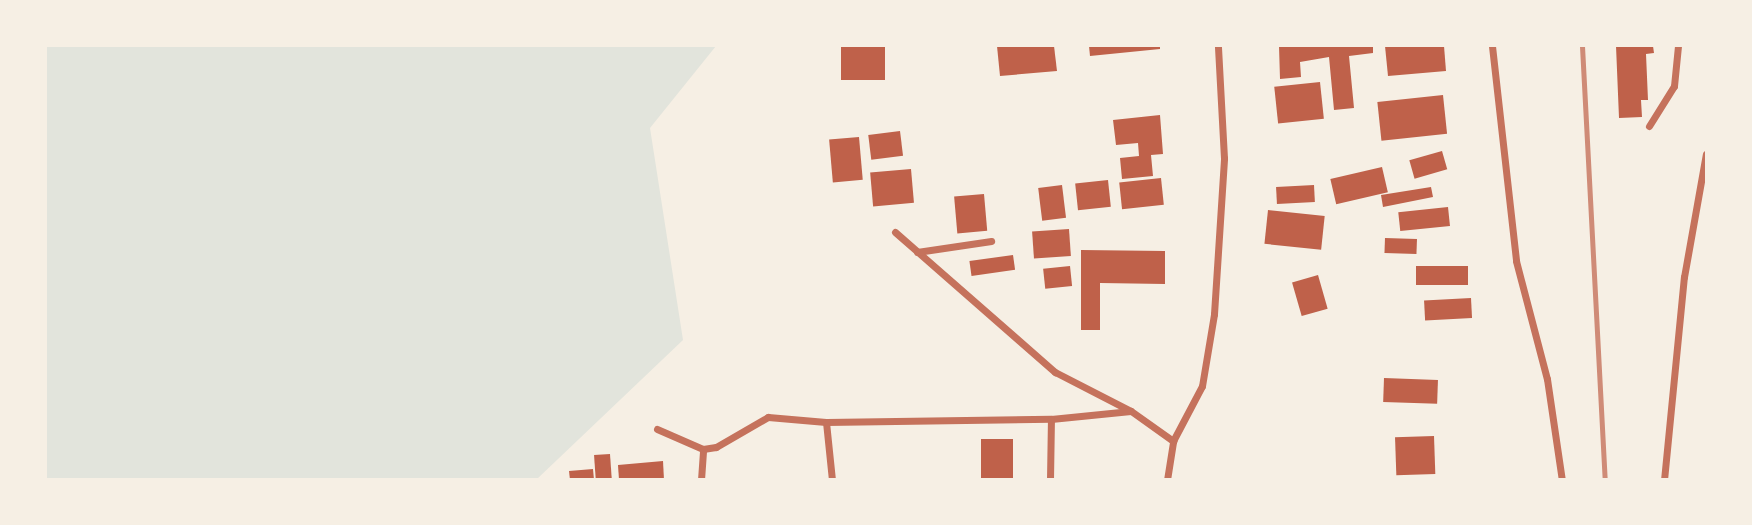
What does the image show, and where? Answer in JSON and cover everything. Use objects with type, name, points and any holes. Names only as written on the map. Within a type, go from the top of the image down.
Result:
[{"type":"street","points":[[1167,480],[1173,440],[1202,386],[1214,314],[1224,158],[1218,46]]},
{"type":"street","points":[[1492,46],[1514,250],[1547,379],[1562,480]]},
{"type":"street","points":[[1649,126],[1674,86],[1678,46]]},
{"type":"street","points":[[1664,480],[1684,277],[1706,154]]},
{"type":"street","points":[[895,232],[1055,372],[1131,411],[1173,440]]},
{"type":"street","points":[[917,252],[991,241]]},
{"type":"street","points":[[657,429],[703,449],[716,447],[768,417],[826,422],[1051,419],[1131,411]]},
{"type":"street","points":[[1050,480],[1051,419]]},
{"type":"street","points":[[826,422],[832,480]]},
{"type":"street","points":[[701,480],[703,449]]},
{"type":"shaded area","points":[[46,46],[716,46],[650,128],[683,340],[537,479],[46,479]]},
{"type":"building","points":[[841,46],[885,46],[885,80],[841,80]]},
{"type":"building","points":[[997,46],[1054,46],[1057,71],[1000,76]]},
{"type":"building","points":[[1089,46],[1160,46],[1160,49],[1090,56]]},
{"type":"building","points":[[1279,46],[1373,46],[1373,53],[1349,56],[1354,108],[1334,110],[1329,57],[1300,62],[1301,77],[1280,79]]},
{"type":"building","points":[[1385,46],[1444,46],[1446,71],[1388,76]]},
{"type":"building","points":[[1616,46],[1653,46],[1654,53],[1646,54],[1648,100],[1641,100],[1642,117],[1619,118]]},
{"type":"building","points":[[1320,82],[1324,119],[1278,124],[1274,87]]},
{"type":"building","points":[[1443,95],[1447,134],[1381,141],[1377,102]]},
{"type":"building","points":[[1160,115],[1163,154],[1151,155],[1153,176],[1122,179],[1120,158],[1139,156],[1138,143],[1116,145],[1113,120]]},
{"type":"building","points":[[900,131],[903,156],[871,160],[868,135]]},
{"type":"building","points":[[859,137],[863,180],[833,182],[829,140]]},
{"type":"building","points":[[1442,151],[1447,169],[1415,179],[1409,160]]},
{"type":"building","points":[[1382,167],[1388,192],[1336,204],[1330,179]]},
{"type":"building","points":[[911,169],[914,203],[873,206],[870,173]]},
{"type":"building","points":[[1161,178],[1164,205],[1122,209],[1119,182]]},
{"type":"building","points":[[1108,180],[1111,207],[1078,210],[1075,183]]},
{"type":"building","points":[[1062,185],[1066,218],[1042,221],[1038,188]]},
{"type":"building","points":[[1314,185],[1315,202],[1277,204],[1276,187]]},
{"type":"building","points":[[1431,187],[1433,197],[1383,207],[1381,195]]},
{"type":"building","points":[[984,194],[987,231],[957,233],[954,197]]},
{"type":"building","points":[[1448,207],[1450,226],[1400,231],[1398,212]]},
{"type":"building","points":[[1268,210],[1325,216],[1321,250],[1264,244]]},
{"type":"building","points":[[1069,229],[1071,256],[1034,259],[1032,232]]},
{"type":"building","points":[[1385,238],[1417,239],[1416,254],[1384,253]]},
{"type":"building","points":[[1081,250],[1165,251],[1165,284],[1100,283],[1100,330],[1081,330]]},
{"type":"building","points":[[1013,255],[1015,270],[972,276],[969,261]]},
{"type":"building","points":[[1070,266],[1072,286],[1045,289],[1043,269]]},
{"type":"building","points":[[1416,266],[1468,266],[1468,285],[1416,285]]},
{"type":"building","points":[[1318,275],[1328,309],[1302,316],[1292,282]]},
{"type":"building","points":[[1471,298],[1472,318],[1425,320],[1424,300]]},
{"type":"building","points":[[1384,378],[1438,380],[1437,404],[1383,402]]},
{"type":"building","points":[[1434,436],[1435,474],[1396,475],[1395,437]]},
{"type":"building","points":[[981,439],[1013,439],[1013,480],[981,480]]},
{"type":"building","points":[[610,454],[612,480],[596,480],[594,455]]},
{"type":"building","points":[[663,461],[664,480],[619,480],[618,465]]},
{"type":"building","points":[[593,469],[594,480],[570,480],[569,471]]},
{"type":"railway","points":[[1582,46],[1605,480]]}]
